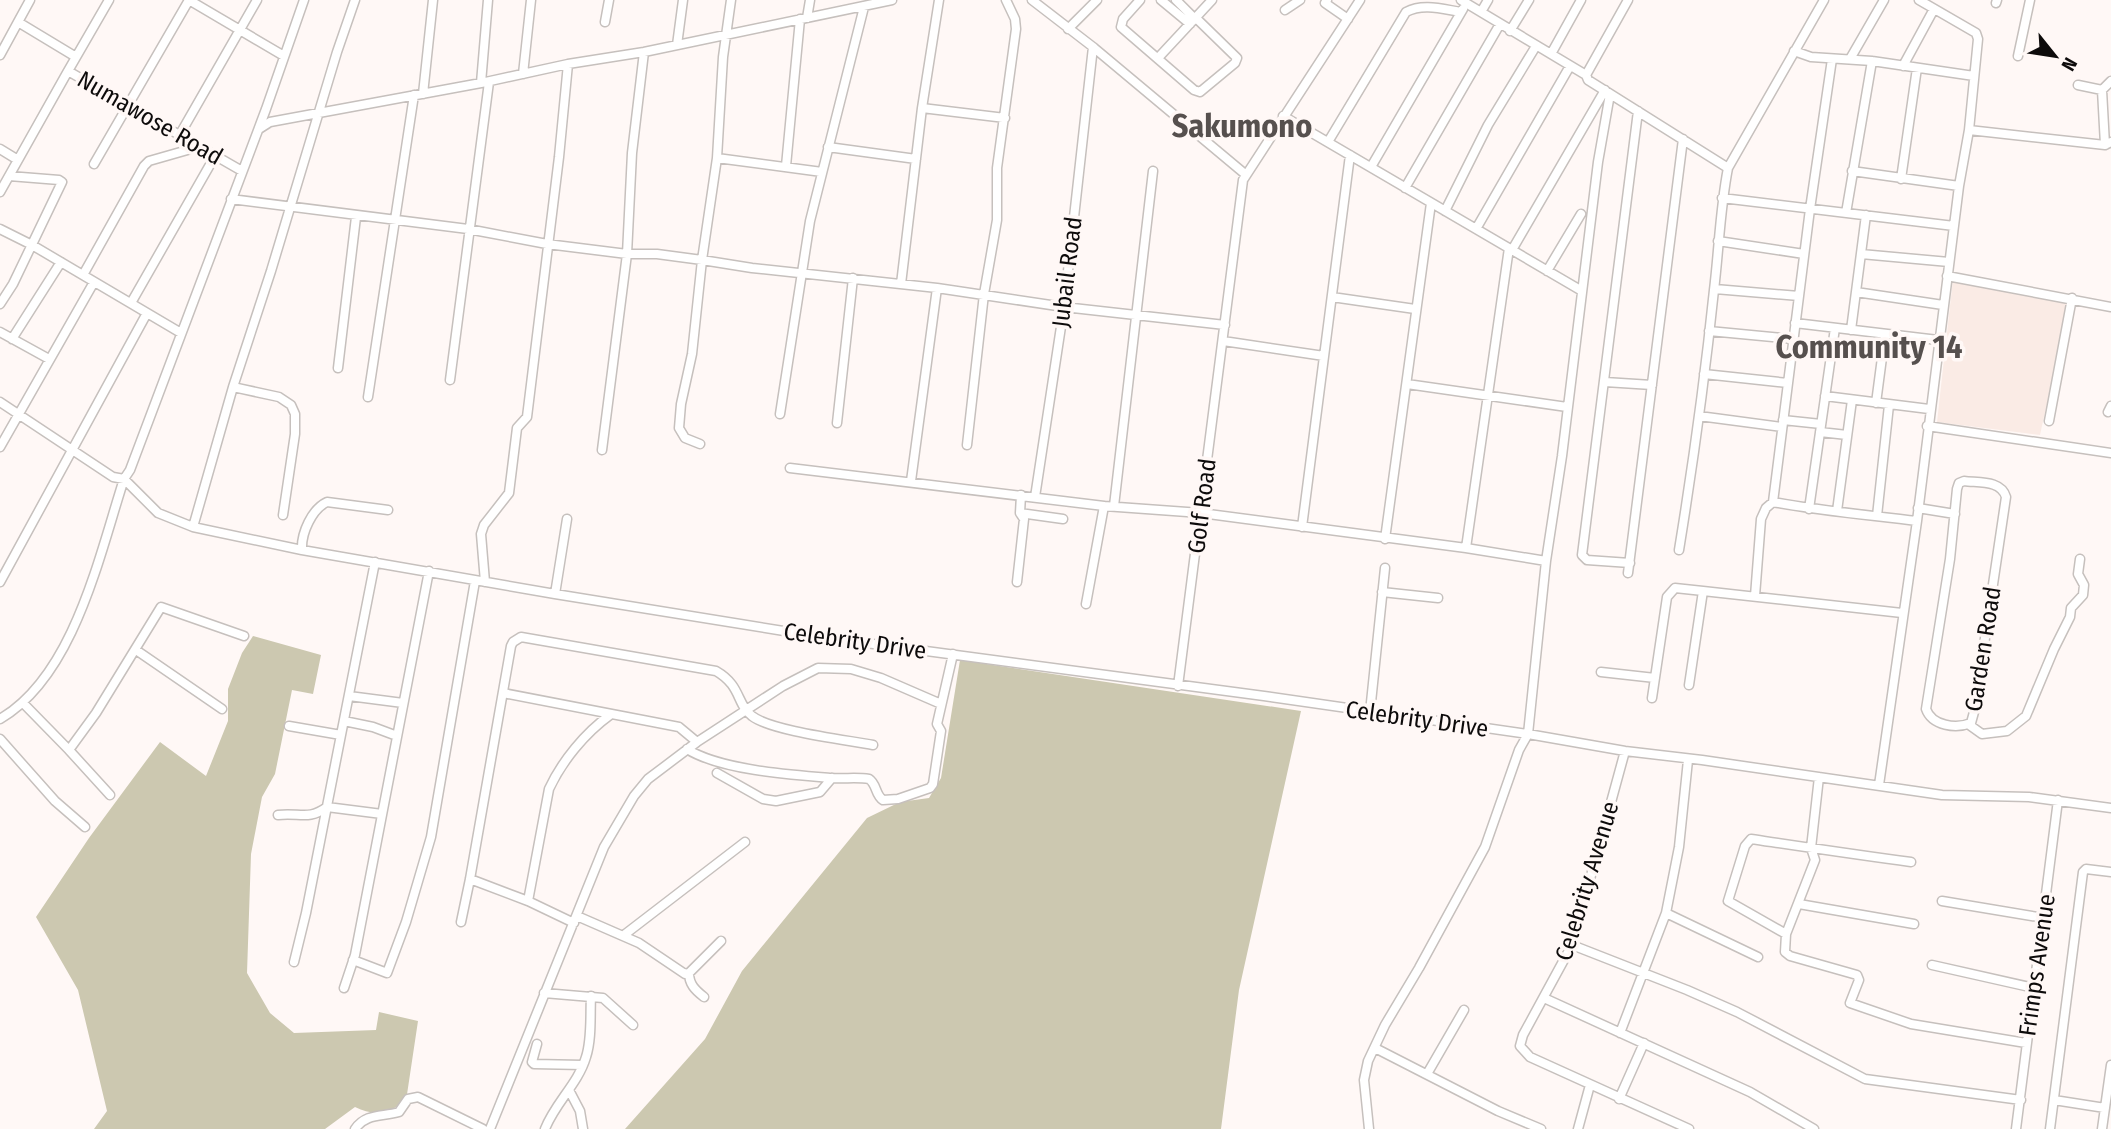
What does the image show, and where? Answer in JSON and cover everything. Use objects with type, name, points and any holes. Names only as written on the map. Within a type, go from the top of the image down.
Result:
[{"type":"street","points":[[0,55],[30,0]]},
{"type":"street","points":[[68,71],[109,0]]},
{"type":"street","points":[[93,164],[189,0],[284,56]]},
{"type":"street","points":[[179,136],[257,0]]},
{"type":"street","points":[[0,719],[23,703],[51,667],[78,617],[124,479],[130,470],[304,0]]},
{"type":"street","points":[[194,527],[233,387],[355,0]]},
{"type":"street","points":[[368,397],[393,221],[433,0]]},
{"type":"street","points":[[450,380],[485,82],[488,0]]},
{"type":"street","points":[[523,74],[531,0]]},
{"type":"street","points":[[605,22],[609,0]]},
{"type":"street","points":[[677,45],[683,0]]},
{"type":"street","points":[[701,444],[685,438],[679,428],[681,404],[692,354],[717,158],[731,0]]},
{"type":"street","points":[[786,166],[804,18],[810,0]]},
{"type":"street","points":[[258,129],[266,123],[568,64],[644,52],[890,0]]},
{"type":"street","points":[[901,284],[922,108],[939,0]]},
{"type":"street","points":[[967,445],[984,294],[997,220],[997,168],[1016,29],[1015,19],[1006,0]]},
{"type":"street","points":[[1031,0],[1093,47],[1245,174],[1360,0]]},
{"type":"street","points":[[1068,29],[1097,0]]},
{"type":"street","points":[[1140,0],[1123,19],[1121,27],[1196,92],[1202,91],[1235,63],[1237,55],[1194,21],[1160,0]]},
{"type":"street","points":[[1176,0],[1194,21]]},
{"type":"street","points":[[1158,58],[1212,0]]},
{"type":"street","points":[[1285,10],[1300,0]]},
{"type":"street","points":[[1481,12],[1488,0]]},
{"type":"street","points":[[1510,31],[1529,0]]},
{"type":"street","points":[[1551,54],[1581,0]]},
{"type":"street","points":[[1587,75],[1628,0]]},
{"type":"street","points":[[1679,550],[1699,416],[1728,168],[1824,0]]},
{"type":"street","points":[[1850,59],[1884,0]]},
{"type":"street","points":[[1879,785],[1917,521],[1959,186],[1969,130],[1978,36],[1919,0]]},
{"type":"street","points":[[2018,56],[2030,0]]},
{"type":"street","points":[[1323,1],[1348,19]]},
{"type":"street","points":[[1371,167],[1461,12],[1464,1],[1587,75],[1588,80],[1728,168]]},
{"type":"street","points":[[780,414],[800,273],[863,7]]},
{"type":"street","points":[[1328,142],[1406,12],[1429,7],[1461,12]]},
{"type":"street","points":[[1903,65],[1934,9]]},
{"type":"street","points":[[18,22],[76,57]]},
{"type":"street","points":[[1405,188],[1500,24]]},
{"type":"street","points":[[1445,211],[1488,125],[1536,46]]},
{"type":"street","name":"Jubail Road","points":[[1035,497],[1064,307],[1093,47]]},
{"type":"street","points":[[1794,51],[1811,57],[1872,61],[1974,76]]},
{"type":"street","points":[[602,450],[627,254],[632,153],[644,52]]},
{"type":"street","points":[[1755,596],[1761,519],[1773,502],[1832,59]]},
{"type":"street","points":[[1846,213],[1872,61]]},
{"type":"street","points":[[353,960],[387,973],[426,862],[480,582],[481,534],[484,525],[509,494],[517,428],[527,417],[568,64]]},
{"type":"street","points":[[1476,229],[1570,66]]},
{"type":"street","points":[[1901,179],[1917,68]]},
{"type":"street","name":"Numawose Road","points":[[0,192],[68,71],[242,171]]},
{"type":"street","points":[[2102,90],[2111,81]]},
{"type":"street","points":[[2078,85],[2102,90]]},
{"type":"street","points":[[1969,130],[2108,144],[2102,90]]},
{"type":"street","points":[[1466,548],[1510,249],[1608,92]]},
{"type":"street","points":[[1369,1129],[1364,1080],[1375,1048],[1385,1025],[1485,847],[1519,750],[1528,734],[1546,561],[1562,456],[1608,92]]},
{"type":"street","points":[[922,108],[1005,118]]},
{"type":"street","points":[[1630,563],[1587,560],[1582,555],[1638,111]]},
{"type":"street","points":[[1283,116],[1582,291]]},
{"type":"street","points":[[1629,573],[1683,139]]},
{"type":"street","points":[[83,275],[144,166],[149,161],[198,147]]},
{"type":"street","points":[[828,147],[916,159]]},
{"type":"street","points":[[0,149],[18,160]]},
{"type":"street","points":[[1302,527],[1350,155]]},
{"type":"street","points":[[131,303],[215,156]]},
{"type":"street","points":[[717,158],[822,172]]},
{"type":"street","points":[[1114,506],[1153,171]]},
{"type":"street","points":[[1852,171],[1959,186]]},
{"type":"street","name":"Golf Road","points":[[1178,686],[1245,174]]},
{"type":"street","points":[[0,304],[13,284],[62,182],[9,176]]},
{"type":"street","points":[[1723,198],[1954,226]]},
{"type":"street","points":[[231,199],[356,217],[468,229],[547,244],[627,254],[657,254],[984,294],[1064,307],[1225,325]]},
{"type":"street","points":[[1385,539],[1430,203]]},
{"type":"street","points":[[1548,271],[1581,214]]},
{"type":"street","points":[[1851,330],[1866,215]]},
{"type":"street","points":[[338,368],[356,217]]},
{"type":"street","points":[[0,229],[32,244],[181,332]]},
{"type":"street","points":[[1718,241],[1804,254]]},
{"type":"street","points":[[1861,254],[1949,262]]},
{"type":"street","points":[[12,339],[61,262]]},
{"type":"street","points":[[1947,275],[2111,307]]},
{"type":"street","points":[[836,423],[853,278]]},
{"type":"street","points":[[0,447],[94,282]]},
{"type":"street","points":[[911,481],[937,288]]},
{"type":"street","points":[[1714,289],[1799,296]]},
{"type":"street","points":[[1856,292],[1943,305]]},
{"type":"street","points":[[1332,297],[1415,309]]},
{"type":"street","points":[[2049,421],[2072,298]]},
{"type":"street","points":[[0,582],[147,313]]},
{"type":"street","points":[[1796,323],[1938,341]]},
{"type":"street","points":[[1809,509],[1835,328]]},
{"type":"street","points":[[1709,331],[1793,339]]},
{"type":"street","points":[[0,332],[49,359]]},
{"type":"street","points":[[1877,403],[1885,335]]},
{"type":"street","points":[[1223,341],[1324,356]]},
{"type":"street","points":[[1704,374],[1788,383]]},
{"type":"street","points":[[1605,382],[1651,384]]},
{"type":"street","points":[[1407,384],[1567,407]]},
{"type":"street","points":[[233,387],[279,397],[291,405],[295,414],[295,434],[283,515]]},
{"type":"street","points":[[1825,396],[1929,410]]},
{"type":"street","points":[[1837,510],[1852,400]]},
{"type":"street","name":"Celebrity Drive","points":[[0,402],[113,477],[124,479],[158,513],[194,527],[302,550],[480,582],[821,637],[1528,734],[1625,751],[1942,795],[2029,797],[2111,808]]},
{"type":"street","points":[[1877,516],[1889,405]]},
{"type":"street","points":[[1699,416],[1820,428],[1847,435]]},
{"type":"street","points":[[1927,426],[2111,453]]},
{"type":"street","points":[[790,467],[1104,506],[1201,513],[1546,561]]},
{"type":"street","name":"Garden Road","points":[[1961,482],[1998,485],[2004,490],[2006,497],[1974,712],[1971,723],[1964,726],[1936,723],[1929,717],[1926,709],[1955,514],[1957,489],[1961,482]]},
{"type":"street","points":[[1017,582],[1024,519],[1020,513],[1021,495]]},
{"type":"street","points":[[1773,502],[1809,509],[1917,521]]},
{"type":"street","points":[[302,550],[307,526],[323,503],[387,510]]},
{"type":"street","points":[[1086,604],[1104,506]]},
{"type":"street","points":[[1918,508],[1955,514]]},
{"type":"street","points":[[1020,513],[1063,519]]},
{"type":"street","points":[[555,594],[566,519]]},
{"type":"street","points":[[1968,724],[1982,734],[2007,731],[2026,716],[2070,617],[2071,608],[2083,595],[2084,585],[2078,574],[2081,559]]},
{"type":"street","points":[[294,962],[375,562]]},
{"type":"street","points":[[1370,712],[1385,568]]},
{"type":"street","points":[[344,988],[353,960],[429,571]]},
{"type":"street","points":[[1652,698],[1667,597],[1675,588],[1902,613]]},
{"type":"street","points":[[1689,685],[1703,591]]},
{"type":"street","points":[[1382,592],[1438,598]]},
{"type":"street","points":[[69,750],[96,713],[161,607],[244,636]]},
{"type":"street","points":[[461,922],[511,646],[521,637],[716,671],[733,685],[752,716],[769,724],[873,745]]},
{"type":"street","points":[[136,650],[222,709]]},
{"type":"street","points":[[687,749],[702,758],[753,769],[832,778],[870,779],[883,800],[926,791],[933,784],[942,731],[937,724],[953,654]]},
{"type":"street","points":[[490,1129],[604,848],[634,796],[648,779],[746,710],[804,673],[818,668],[837,667],[881,678],[941,704]]},
{"type":"street","points":[[1601,672],[1655,678]]},
{"type":"street","points":[[503,693],[679,727],[697,743]]},
{"type":"street","points":[[349,696],[403,704]]},
{"type":"street","points":[[23,703],[110,794]]},
{"type":"street","points":[[528,901],[549,789],[575,749],[593,728],[610,715]]},
{"type":"street","points":[[344,721],[373,727],[397,736]]},
{"type":"street","points":[[289,726],[341,735]]},
{"type":"street","points":[[0,739],[55,801],[85,828]]},
{"type":"street","name":"Celebrity Avenue","points":[[1590,1085],[1530,1057],[1522,1050],[1520,1041],[1572,945],[1625,751]]},
{"type":"street","points":[[1620,1033],[1666,913],[1679,847],[1688,760]]},
{"type":"street","points":[[717,773],[763,799],[776,802],[820,792],[832,778]]},
{"type":"street","points":[[1819,778],[1811,848],[1815,860],[1786,934],[1785,952],[1790,956],[1857,975],[1859,980],[1850,1003],[1911,1024],[2026,1043]]},
{"type":"street","name":"Frimps Avenue","points":[[2016,1129],[2058,800]]},
{"type":"street","points":[[278,815],[317,815],[327,807],[382,814]]},
{"type":"street","points":[[1786,934],[1751,916],[1727,898],[1751,839],[1911,862]]},
{"type":"street","points":[[624,935],[745,842]]},
{"type":"street","points":[[2050,1129],[2083,872],[2086,869],[2111,872]]},
{"type":"street","points":[[470,879],[575,920],[624,935],[681,972],[689,973]]},
{"type":"street","points":[[1942,901],[2044,918]]},
{"type":"street","points":[[1799,904],[1914,924]]},
{"type":"street","points":[[1666,913],[1758,957]]},
{"type":"street","points":[[704,997],[689,981],[689,973],[721,941]]},
{"type":"street","points":[[1572,945],[1737,1012],[1866,1079],[2021,1100]]},
{"type":"street","points":[[1932,965],[2034,988]]},
{"type":"street","points":[[544,993],[591,996],[607,1000],[633,1025]]},
{"type":"street","points":[[545,1129],[550,1115],[583,1065],[588,1048],[591,996]]},
{"type":"street","points":[[1544,998],[1750,1092],[1814,1129]]},
{"type":"street","points":[[1427,1074],[1464,1010]]},
{"type":"street","points":[[1619,1099],[1644,1043]]},
{"type":"street","points":[[537,1044],[534,1063],[583,1065]]},
{"type":"street","points":[[1375,1048],[1498,1111],[1541,1129]]},
{"type":"street","points":[[2102,1129],[2111,1070]]},
{"type":"street","points":[[1578,1129],[1590,1085],[1689,1129]]},
{"type":"street","points":[[569,1090],[580,1111],[583,1129]]},
{"type":"street","points":[[355,1129],[369,1117],[399,1112],[408,1099],[418,1097],[482,1129]]},
{"type":"street","points":[[2054,1100],[2105,1108]]},
{"type":"shaded area","points":[[1953,279],[2069,301],[2040,435],[1937,422]]},
{"type":"shaded area","points":[[253,636],[321,655],[313,694],[292,690],[275,774],[262,797],[251,854],[247,973],[270,1013],[294,1033],[376,1030],[379,1012],[418,1021],[406,1101],[375,1113],[355,1107],[325,1129],[94,1129],[107,1111],[78,990],[36,917],[89,838],[160,742],[206,776],[228,721],[228,689],[242,653]]},
{"type":"shaded area","points":[[960,660],[1301,711],[1239,990],[1221,1129],[625,1129],[705,1039],[742,971],[867,818],[900,802],[929,798],[941,778]]},
{"type":"district","name":"Sakumono","points":[[1242,126]]},
{"type":"district","name":"Community 14","points":[[1869,347]]}]
